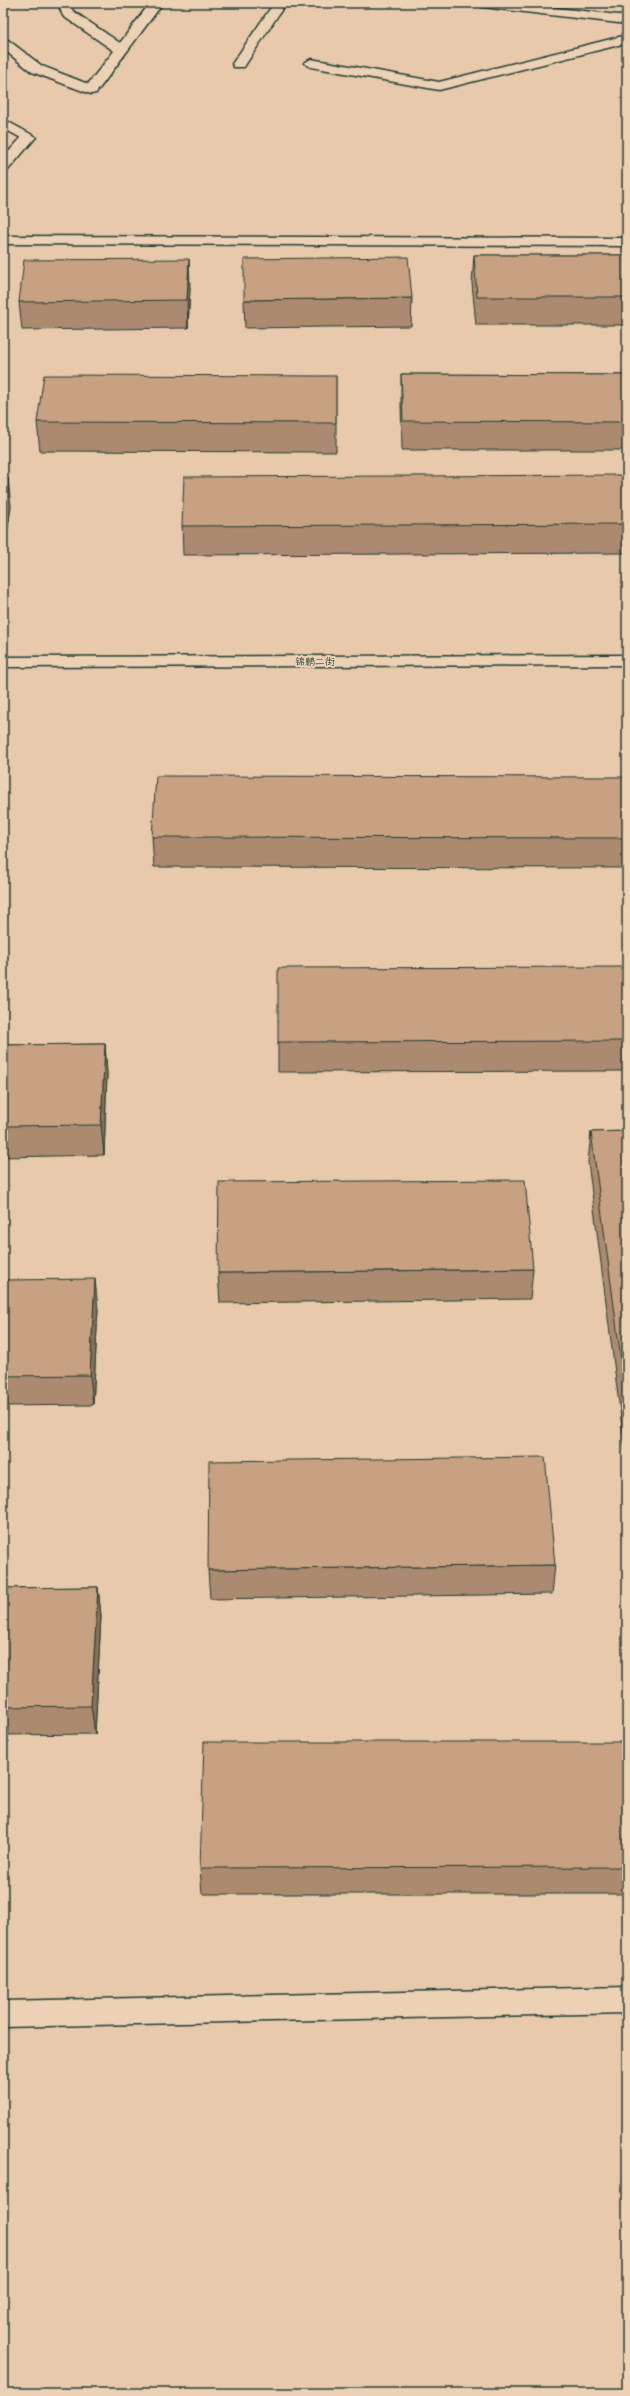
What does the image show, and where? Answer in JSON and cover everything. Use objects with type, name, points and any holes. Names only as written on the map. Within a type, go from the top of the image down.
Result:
[{"type":"street","points":[[64,3],[67,13],[121,50]]},
{"type":"street","points":[[3,42],[37,69],[91,90],[157,3]]},
{"type":"street","points":[[239,64],[280,3]]},
{"type":"street","points":[[482,3],[627,20]]},
{"type":"street","points":[[311,63],[439,86],[627,40]]},
{"type":"street","points":[[3,123],[28,137],[3,167]]},
{"type":"street","points":[[3,240],[627,242]]},
{"type":"street","name":"锦鹏二街","points":[[3,662],[627,660]]},
{"type":"street","points":[[3,2014],[627,2000]]},
{"type":"building","points":[[474,255],[627,255],[627,297],[477,297]]},
{"type":"building","points":[[408,257],[412,298],[244,300],[244,259]]},
{"type":"building","points":[[189,259],[187,300],[19,302],[24,260]]},
{"type":"building","points":[[401,374],[627,375],[627,422],[403,421]]},
{"type":"building","points":[[44,375],[336,376],[336,423],[37,422]]},
{"type":"building","points":[[627,475],[627,524],[182,526],[184,477]]},
{"type":"building","points":[[3,478],[8,478],[3,514]]},
{"type":"building","points":[[156,776],[627,777],[627,838],[152,837]]},
{"type":"building","points":[[627,967],[627,1041],[278,1042],[278,968]]},
{"type":"building","points":[[105,1044],[101,1125],[3,1126],[3,1045]]},
{"type":"building","points":[[627,1131],[627,1405],[591,1132]]},
{"type":"building","points":[[525,1180],[533,1269],[218,1273],[219,1182]]},
{"type":"building","points":[[95,1279],[90,1375],[3,1376],[3,1280]]},
{"type":"building","points":[[545,1457],[555,1565],[208,1570],[209,1461]]},
{"type":"building","points":[[98,1587],[91,1706],[3,1707],[3,1588]]},
{"type":"building","points":[[204,1742],[627,1742],[627,1867],[200,1868]]}]
